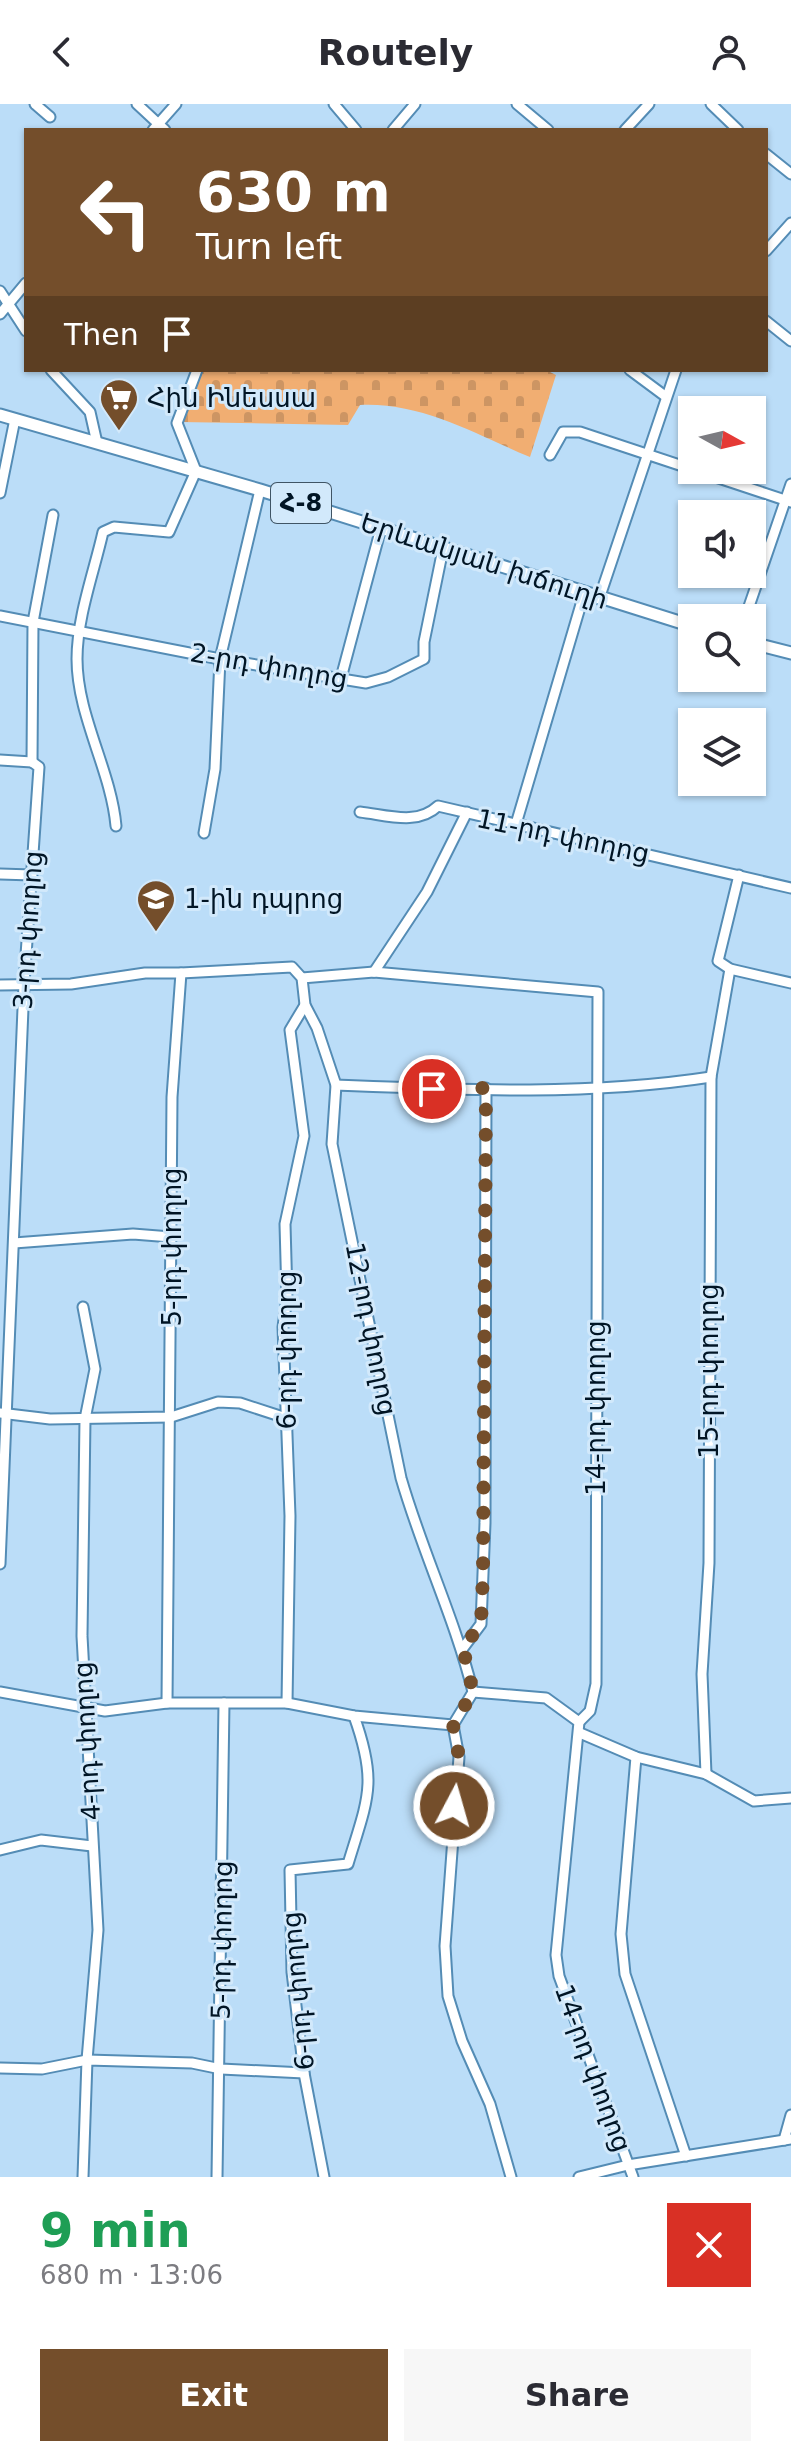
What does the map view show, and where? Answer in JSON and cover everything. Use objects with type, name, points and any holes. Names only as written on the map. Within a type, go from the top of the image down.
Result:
[{"type":"main road","name":"Երևանյան խճուղի","points":[[0,415],[260,490],[678,622]]},
{"type":"main road","points":[[766,647],[791,653]]},
{"type":"street","points":[[35,104],[50,117]]},
{"type":"street","points":[[137,104],[158,128],[176,104]]},
{"type":"street","points":[[334,104],[354,128]]},
{"type":"street","points":[[395,128],[415,104]]},
{"type":"street","points":[[517,104],[546,128]]},
{"type":"street","points":[[627,128],[649,104]]},
{"type":"street","points":[[711,104],[736,128]]},
{"type":"street","points":[[768,156],[791,174]]},
{"type":"street","points":[[768,249],[791,223]]},
{"type":"street","points":[[0,314],[24,285]]},
{"type":"street","points":[[0,291],[24,328]]},
{"type":"street","points":[[768,323],[791,341]]},
{"type":"street","points":[[53,372],[90,412],[97,443]]},
{"type":"street","points":[[116,826],[114,800],[80,686],[77,659],[80,632],[103,532],[114,527],[169,532],[196,471],[177,423],[196,372]]},
{"type":"street","points":[[633,372],[665,396]]},
{"type":"street","points":[[599,599],[644,455],[675,372]]},
{"type":"street","points":[[0,493],[15,419]]},
{"type":"street","points":[[550,455],[563,432],[595,437],[788,501]]},
{"type":"street","points":[[750,604],[788,501],[791,484]]},
{"type":"street","points":[[204,833],[215,769],[220,659],[260,490]]},
{"type":"street","points":[[0,760],[32,762],[33,622],[53,515]]},
{"type":"street","points":[[341,678],[381,528]]},
{"type":"street","name":"2-րդ փողոց","points":[[0,616],[220,659],[366,683],[388,677],[424,659],[424,642],[443,549]]},
{"type":"street","points":[[516,824],[584,594]]},
{"type":"street","name":"3-րդ փողոց","points":[[0,1564],[3,1413],[14,1243],[24,984],[39,767],[32,762]]},
{"type":"street","points":[[360,812],[417,819],[428,816],[438,806],[467,812]]},
{"type":"street","name":"11-րդ փողոց","points":[[374,972],[427,892],[467,812],[791,888]]},
{"type":"street","points":[[0,874],[32,875]]},
{"type":"street","points":[[739,875],[718,961],[730,969],[791,983]]},
{"type":"street","points":[[0,985],[292,967],[302,978],[305,1005]]},
{"type":"street","name":"15-րդ փողոց","points":[[706,1774],[702,1674],[709,1563],[711,1077],[730,969]]},
{"type":"street","points":[[302,978],[374,972]]},
{"type":"street","name":"14-րդ փողոց","points":[[374,972],[598,992],[596,1684],[590,1711],[579,1727],[556,1955],[559,1976],[633,2177]]},
{"type":"street","name":"5-րդ փողոց","points":[[167,1703],[172,1097],[181,973]]},
{"type":"street","name":"12-րդ փողոց","points":[[305,1005],[317,1028],[336,1085],[332,1144],[401,1478],[412,1517],[463,1648],[473,1692]]},
{"type":"street","name":"6-րդ փողոց","points":[[287,1703],[290,1516],[285,1224],[304,1136],[290,1030],[305,1005]]},
{"type":"street","points":[[336,1085],[599,1089],[711,1077]]},
{"type":"street","points":[[463,1648],[481,1624],[485,1523],[486,1088]]},
{"type":"street","points":[[14,1243],[133,1234],[171,1237]]},
{"type":"street","name":"4-րդ փողոց","points":[[83,1307],[95,1369],[85,1419],[82,1636],[98,1930],[87,2060],[83,2177]]},
{"type":"street","points":[[3,1413],[85,1419],[171,1417],[218,1402],[240,1403],[286,1418]]},
{"type":"street","points":[[0,1692],[105,1711],[167,1703],[287,1703],[354,1716],[453,1725]]},
{"type":"street","points":[[511,2177],[490,2104],[462,2041],[448,1996],[445,1946],[459,1757],[453,1725],[473,1692],[546,1698],[579,1727],[636,1757],[706,1774],[754,1801],[791,1798]]},
{"type":"street","name":"5-րդ փողոց","points":[[217,2177],[221,2069],[224,1703]]},
{"type":"street","name":"6-րդ փողոց","points":[[324,2177],[304,2073],[292,1972],[290,1870],[348,1864],[370,1776],[369,1761],[354,1716]]},
{"type":"street","points":[[636,1757],[621,1934],[625,1974],[686,2156]]},
{"type":"street","points":[[0,1850],[41,1840],[92,1846]]},
{"type":"street","points":[[0,2068],[42,2069],[87,2060],[192,2063],[221,2069],[304,2073]]},
{"type":"street","points":[[579,2177],[628,2165],[788,2140],[791,2115]]},
{"type":"green space","points":[[200,372],[550,372],[556,375],[530,457],[447,421],[383,405],[360,405],[348,425],[180,422]]},
{"type":"place","name":"Հին Ինեսսա","points":[[119,432]]},
{"type":"place","name":"1-ին դպրոց","points":[[156,933]]},
{"type":"route","points":[[432,1089],[486,1088],[485,1523],[481,1624],[463,1648],[473,1692],[453,1725],[459,1757],[454,1806]]}]
